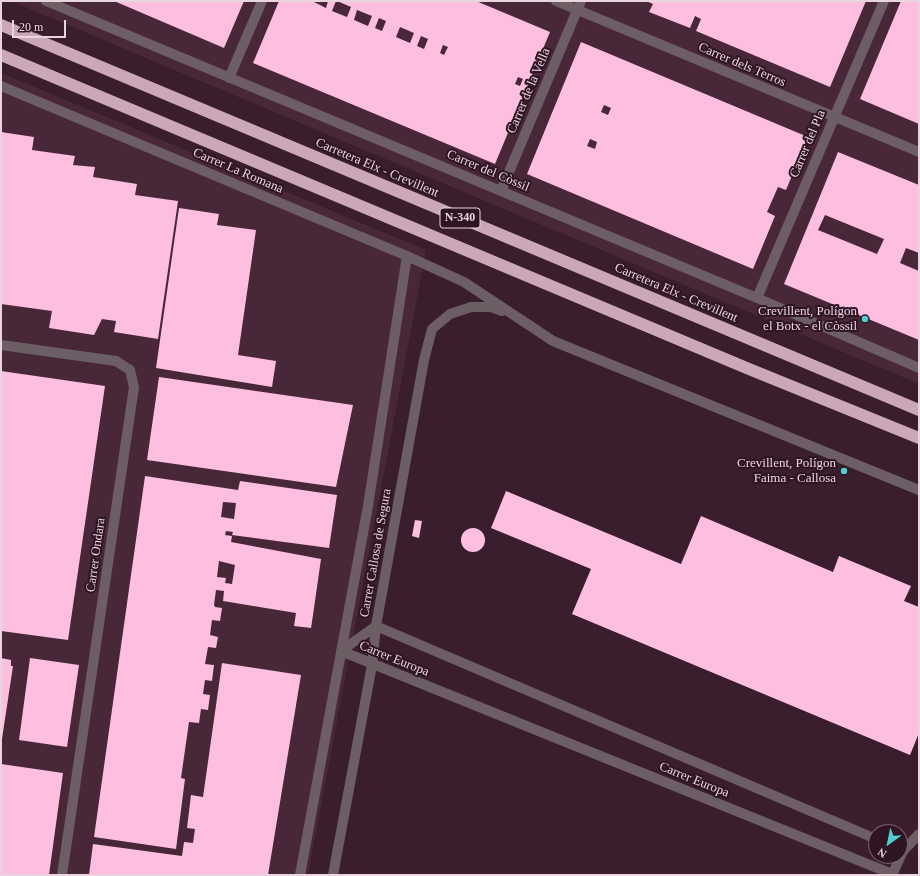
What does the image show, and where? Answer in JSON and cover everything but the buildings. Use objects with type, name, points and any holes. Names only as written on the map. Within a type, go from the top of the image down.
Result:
[{"type":"highway","name":"Carretera Elx - Crevillent","points":[[1,25],[919,410]]},
{"type":"highway","name":"N-340","points":[[1,55],[742,366],[919,438]]},
{"type":"street","name":"Carrer del Còssil","points":[[46,1],[757,298],[919,368]]},
{"type":"street","points":[[230,78],[262,1]]},
{"type":"street","name":"Carrer dels Terros","points":[[556,1],[579,6],[834,117],[919,152]]},
{"type":"street","name":"Carrer del Pla","points":[[757,298],[884,1]]},
{"type":"street","name":"Carrer de la Vella","points":[[501,191],[579,6]]},
{"type":"street","name":"Carrer La Romana","points":[[1,86],[407,256],[464,282],[518,318]]},
{"type":"street","name":"Carrer Callosa de Segura","points":[[300,875],[368,506],[407,256]]},
{"type":"street","name":"Carrer Callosa de Segura","points":[[333,875],[372,665],[376,626],[422,368],[432,329],[450,314],[471,307],[491,307],[518,318]]},
{"type":"street","points":[[518,318],[553,341],[919,490]]},
{"type":"street","name":"Carrer Ondara","points":[[1,345],[116,361],[130,370],[134,387],[62,875]]},
{"type":"street","name":"Carrer Europa","points":[[341,651],[376,626],[868,836]]},
{"type":"street","name":"Carrer Europa","points":[[341,651],[372,665],[892,874]]},
{"type":"street","points":[[908,844],[919,834]]},
{"type":"street","points":[[892,874],[896,864]]},
{"type":"shaded area","points":[[11,1],[919,1],[919,384]]},
{"type":"shaded area","points":[[1,73],[426,250],[308,875],[1,875]]},
{"type":"place","name":"Crevillent, Polígon el Botx - el Còssil","points":[[865,319]]},
{"type":"place","name":"Crevillent, Polígon Faima - Callosa","points":[[844,471]]}]
